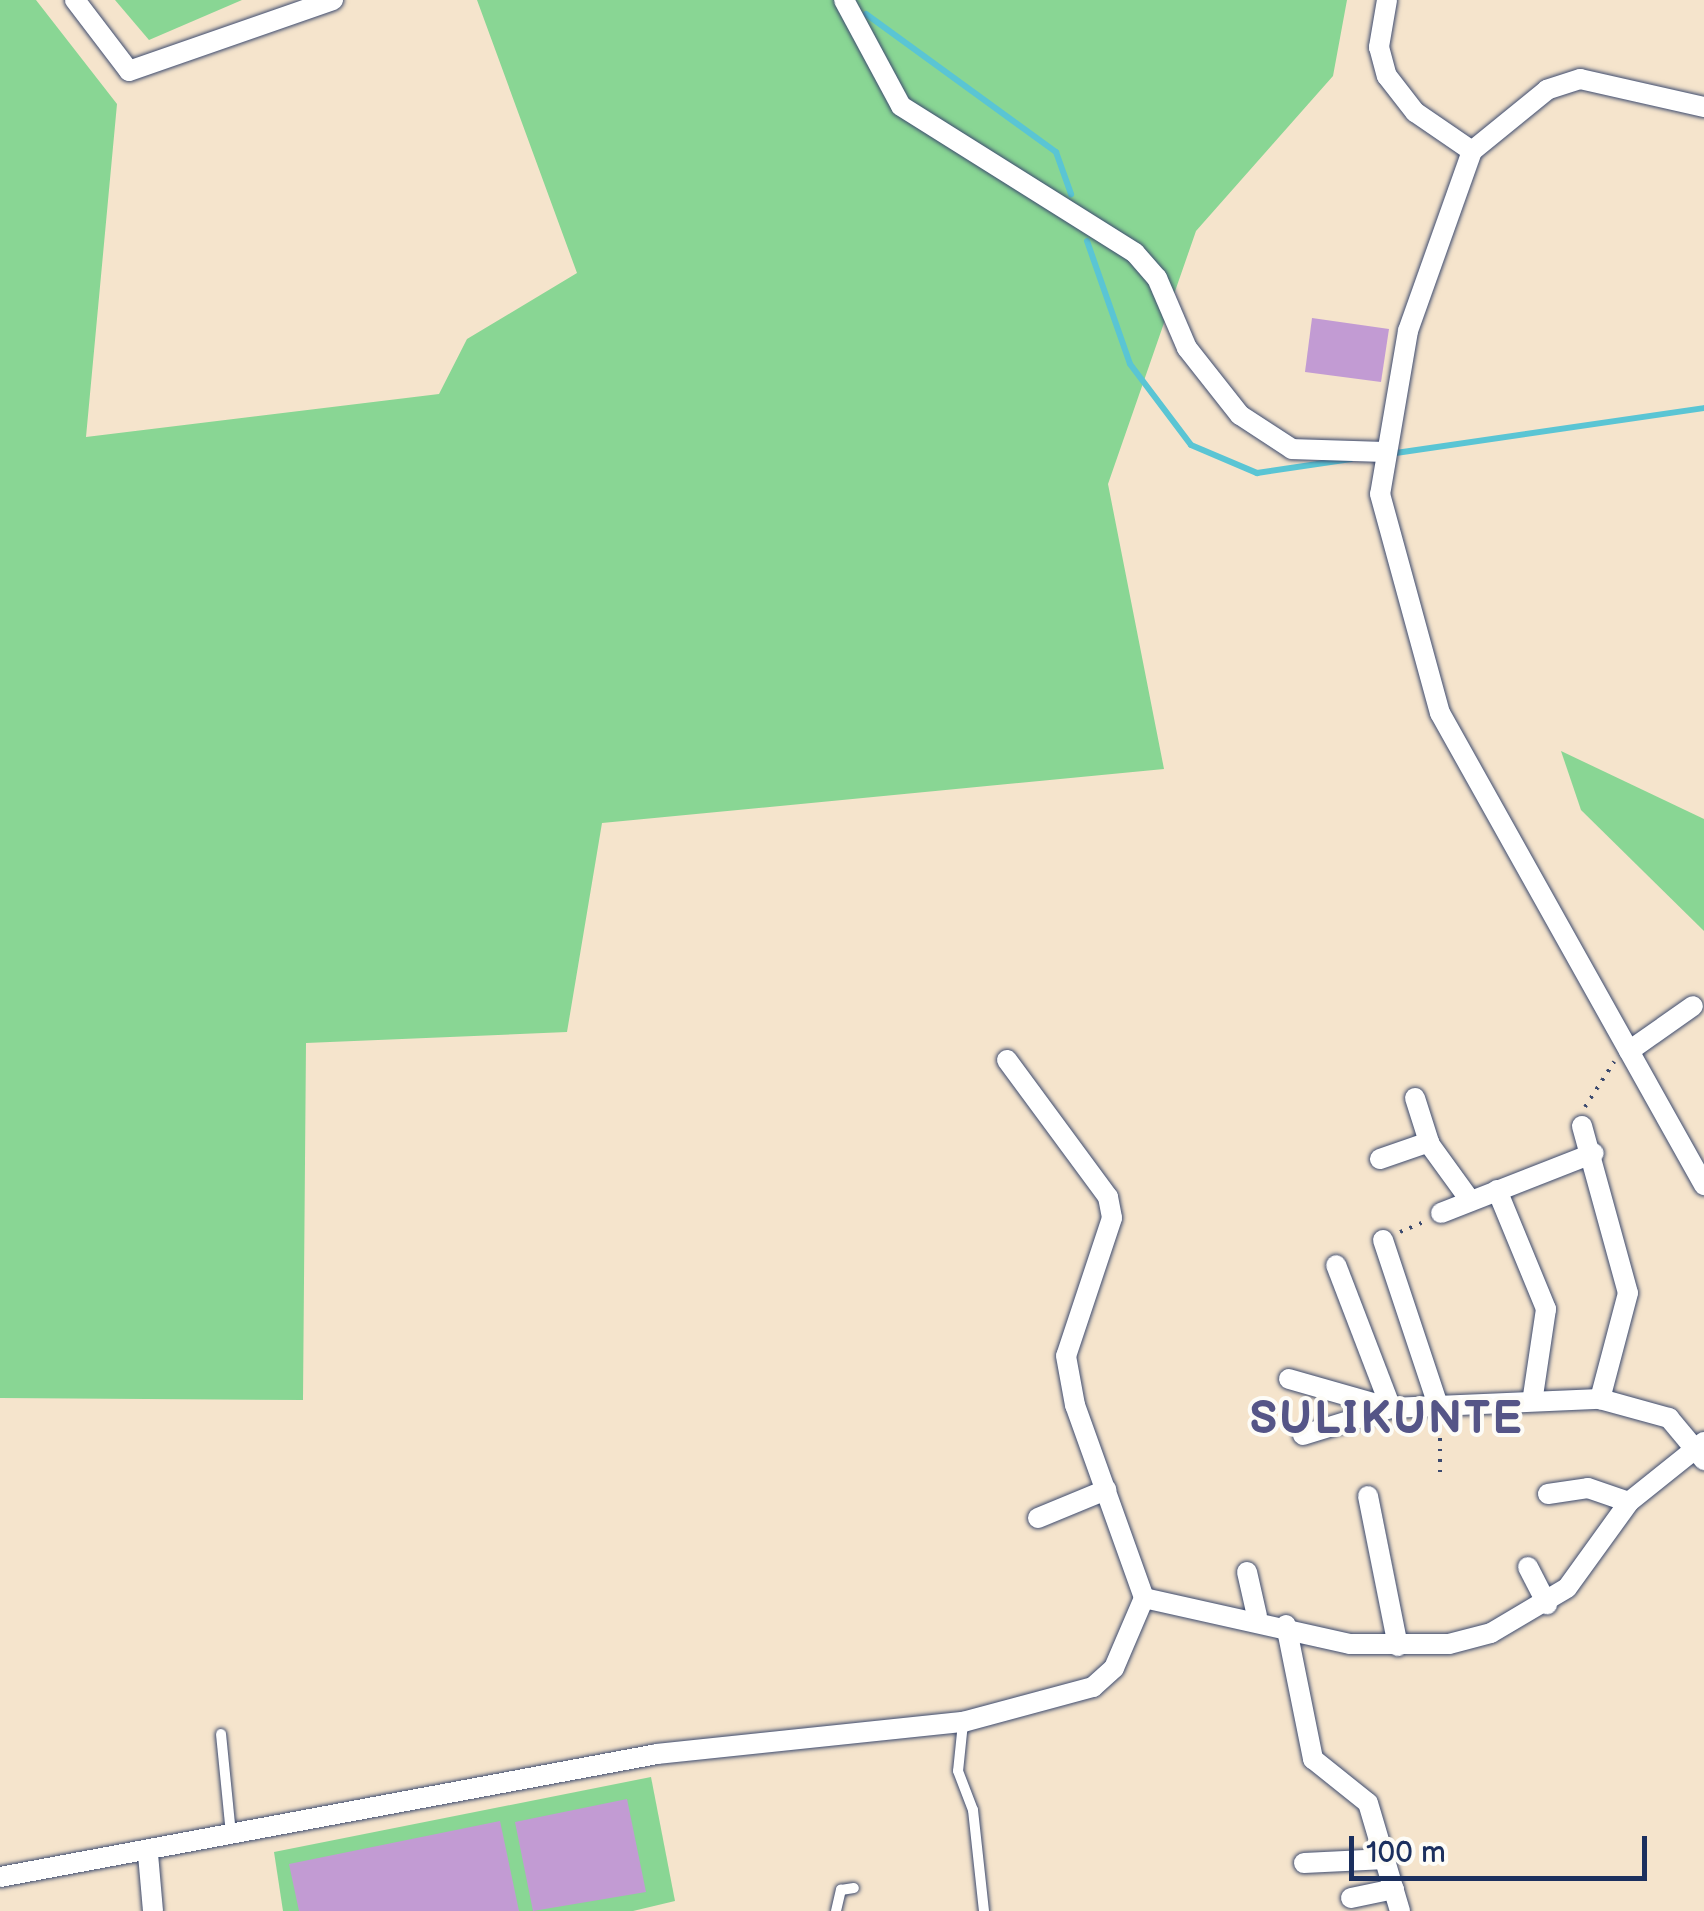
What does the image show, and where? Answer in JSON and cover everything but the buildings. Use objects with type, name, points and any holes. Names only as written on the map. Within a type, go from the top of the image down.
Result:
[{"type":"street","points":[[74,0],[130,70],[333,0]]},
{"type":"street","points":[[844,0],[901,106],[1135,253],[1157,278],[1187,348],[1240,415],[1292,449],[1383,459]]},
{"type":"street","points":[[1387,0],[1379,46],[1387,76],[1415,112],[1472,151]]},
{"type":"street","points":[[1704,107],[1580,79],[1547,90],[1472,151],[1408,331],[1383,459],[1382,506],[1440,712],[1704,1185]]},
{"type":"street","points":[[1629,1051],[1694,1006]]},
{"type":"street","points":[[0,1877],[148,1854],[657,1754],[963,1722],[1094,1687],[1114,1668],[1144,1598],[1106,1490],[1066,1356],[1112,1218],[1108,1197],[1007,1060]]},
{"type":"street","points":[[1415,1098],[1428,1142],[1470,1200]]},
{"type":"street","points":[[1582,1126],[1594,1153],[1628,1293],[1600,1399]]},
{"type":"street","points":[[1380,1159],[1428,1142]]},
{"type":"street","points":[[1441,1214],[1594,1153]]},
{"type":"street","points":[[1497,1190],[1546,1309],[1533,1396]]},
{"type":"street","points":[[1383,1240],[1438,1405]]},
{"type":"street","points":[[1336,1265],[1390,1408]]},
{"type":"street","points":[[1289,1379],[1390,1408]]},
{"type":"street","points":[[1144,1598],[1256,1616],[1341,1643],[1398,1646],[1490,1634],[1547,1604],[1629,1502],[1702,1449],[1668,1418],[1600,1399],[1533,1396],[1390,1408],[1302,1435]]},
{"type":"street","points":[[1548,1494],[1588,1488],[1629,1502]]},
{"type":"street","points":[[1038,1518],[1106,1490]]},
{"type":"street","points":[[1368,1496],[1398,1646]]},
{"type":"street","points":[[1528,1567],[1547,1604]]},
{"type":"street","points":[[1247,1572],[1256,1616]]},
{"type":"street","points":[[1286,1625],[1313,1758],[1368,1803],[1400,1911]]},
{"type":"street","points":[[148,1854],[153,1911]]},
{"type":"street","points":[[1304,1864],[1386,1860]]},
{"type":"street","points":[[1352,1898],[1394,1889]]},
{"type":"lane","points":[[963,1722],[958,1771],[973,1810],[984,1911]]},
{"type":"lane","points":[[222,1734],[231,1835]]},
{"type":"lane","points":[[836,1911],[841,1890],[854,1888]]},
{"type":"path","points":[[1582,1126],[1594,1082],[1629,1051]]},
{"type":"path","points":[[1383,1240],[1441,1214]]},
{"type":"path","points":[[1438,1405],[1440,1472]]},
{"type":"green space","points":[[0,0],[36,0],[117,104],[86,437],[439,394],[467,339],[577,273],[477,0],[1347,0],[1333,76],[1196,231],[1108,484],[1164,769],[602,823],[567,1032],[306,1043],[303,1400],[0,1398]]},
{"type":"green space","points":[[115,0],[242,0],[149,40]]},
{"type":"green space","points":[[1561,751],[1704,819],[1704,931],[1581,810]]},
{"type":"green space","points":[[651,1777],[675,1901],[633,1911],[283,1911],[274,1852]]},
{"type":"waterway","points":[[866,14],[1056,152],[1071,194]]},
{"type":"waterway","points":[[1087,241],[1130,364],[1191,445],[1257,473],[1351,459]]},
{"type":"waterway","points":[[1389,454],[1704,408]]},
{"type":"district","name":"SULIKUNTE","points":[[1387,1420]]}]
